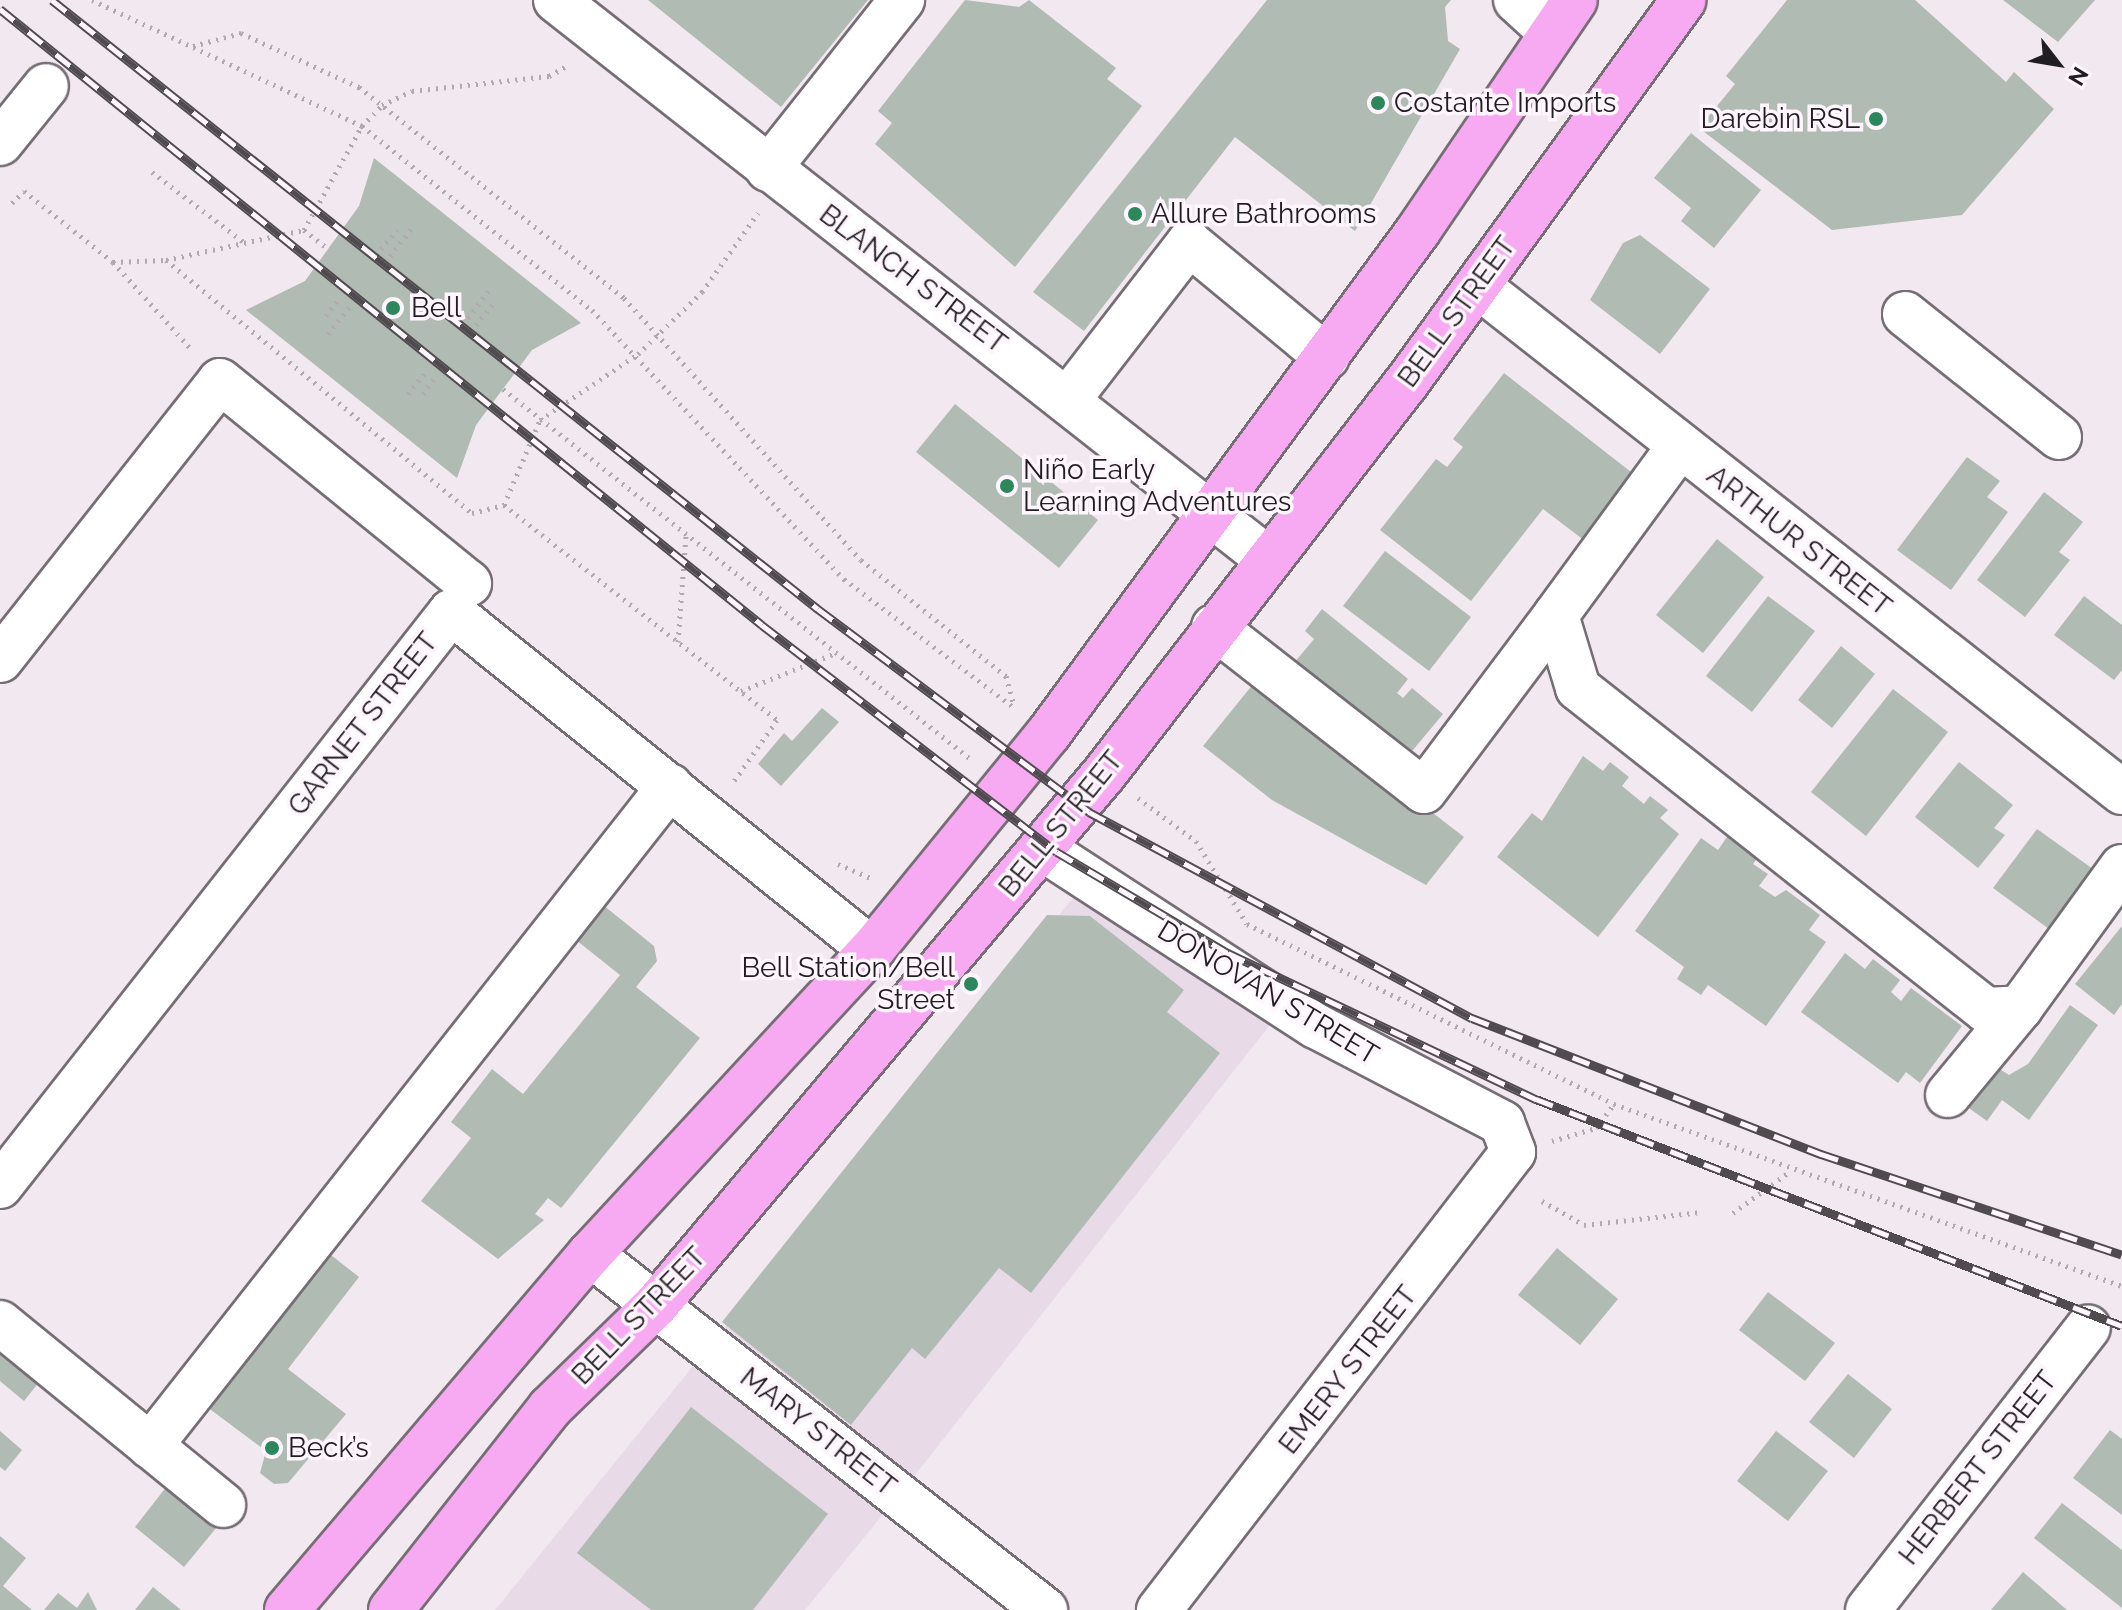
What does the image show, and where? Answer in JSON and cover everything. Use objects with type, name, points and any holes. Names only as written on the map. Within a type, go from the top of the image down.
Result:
[{"type":"highway","name":"BELL STREET","points":[[391,1610],[550,1408],[656,1305],[1043,849],[1478,286],[1684,0]]},
{"type":"highway","points":[[287,1610],[590,1254],[872,950],[1049,733],[1327,357],[1563,16]]},
{"type":"street","name":"BLANCH STREET","points":[[556,0],[768,169],[1070,397],[1268,559]]},
{"type":"street","points":[[768,169],[902,0]]},
{"type":"street","points":[[1516,0],[1563,16]]},
{"type":"street","points":[[0,143],[46,86]]},
{"type":"street","points":[[1070,397],[1189,243],[1327,357]]},
{"type":"street","name":"ARTHUR STREET","points":[[1478,286],[1679,447],[2122,792]]},
{"type":"street","points":[[1905,314],[2059,437]]},
{"type":"street","points":[[0,660],[220,381],[469,583]]},
{"type":"street","points":[[1214,627],[1424,791],[1679,447]]},
{"type":"street","name":"GARNET STREET","points":[[0,1186],[451,612],[872,950]]},
{"type":"street","points":[[1556,615],[1578,688],[1986,1010],[2020,1008]]},
{"type":"street","points":[[150,1446],[670,786]]},
{"type":"street","name":"DONOVAN STREET","points":[[1043,849],[1316,1026],[1508,1138]]},
{"type":"street","points":[[1948,1095],[2020,1008],[2122,867]]},
{"type":"street","name":"EMERY STREET","points":[[1159,1610],[1508,1138]]},
{"type":"street","name":"MARY STREET","points":[[590,1254],[1045,1610]]},
{"type":"street","points":[[0,1323],[223,1505]]},
{"type":"street","name":"HERBERT STREET","points":[[1868,1610],[2088,1327]]},
{"type":"path","points":[[92,0],[362,126],[638,354],[844,579],[1014,707],[1006,676],[861,560],[660,333],[382,105],[359,87],[241,33],[193,46]]},
{"type":"path","points":[[113,262],[166,260],[304,230],[362,126],[382,105],[412,91],[549,76],[607,41]]},
{"type":"path","points":[[504,505],[540,420],[638,354],[660,333],[755,224],[768,169]]},
{"type":"path","points":[[152,172],[245,243]]},
{"type":"path","points":[[12,203],[24,191],[113,262],[220,381]]},
{"type":"path","points":[[390,256],[413,227]]},
{"type":"path","points":[[304,230],[328,249]]},
{"type":"path","points":[[381,249],[397,230]]},
{"type":"path","points":[[166,260],[472,513],[504,505]]},
{"type":"path","points":[[468,318],[491,288]]},
{"type":"path","points":[[326,316],[339,299]]},
{"type":"path","points":[[476,325],[492,305]]},
{"type":"path","points":[[328,334],[349,307]]},
{"type":"path","points":[[408,394],[428,369]]},
{"type":"path","points":[[423,394],[436,376]]},
{"type":"path","points":[[503,389],[973,761]]},
{"type":"path","points":[[504,505],[777,720],[729,788],[740,797]]},
{"type":"path","points":[[678,643],[686,535]]},
{"type":"path","points":[[740,692],[836,653]]},
{"type":"path","points":[[1136,796],[1196,841],[1247,924],[1614,1104],[1790,1171],[2122,1286]]},
{"type":"path","points":[[824,858],[873,879]]},
{"type":"path","points":[[1508,1138],[1596,1128],[1614,1104]]},
{"type":"path","points":[[1733,1213],[1790,1171]]},
{"type":"path","points":[[1542,1201],[1584,1225],[1701,1212]]},
{"type":"shaded area","points":[[1099,866],[1299,988],[915,1475],[805,1610],[495,1610]]},
{"type":"building","points":[[648,0],[868,0],[781,107]]},
{"type":"building","points":[[965,0],[1019,7],[1029,0],[1116,68],[1107,79],[1142,106],[1015,267],[875,144],[892,123],[878,111]]},
{"type":"building","points":[[1267,0],[1451,0],[1445,7],[1448,41],[1460,49],[1355,231],[1235,137],[1084,331],[1033,292]]},
{"type":"building","name":"Darebin RSL","points":[[1787,0],[1915,0],[2006,82],[2014,72],[2054,109],[1962,215],[1832,230],[1699,128],[1735,84],[1726,76]]},
{"type":"building","points":[[2003,0],[2095,0],[2058,42]]},
{"type":"building","points":[[1691,133],[1761,190],[1714,248],[1681,221],[1691,208],[1654,178]]},
{"type":"building","points":[[374,158],[581,323],[532,350],[476,425],[457,478],[246,310],[305,281],[359,206]]},
{"type":"building","points":[[1640,235],[1710,289],[1660,354],[1590,300],[1623,243]]},
{"type":"building","points":[[1504,373],[1640,479],[1589,544],[1543,509],[1471,601],[1380,530],[1436,459],[1447,467],[1463,447],[1453,439]]},
{"type":"building","name":"Niño Early Learning Adventures","points":[[955,404],[1098,520],[1059,568],[916,452]]},
{"type":"building","points":[[1967,457],[2000,481],[1987,497],[2008,512],[1951,590],[1897,550]]},
{"type":"building","points":[[2044,492],[2083,522],[2059,552],[2070,560],[2025,617],[1977,580]]},
{"type":"building","points":[[1717,539],[1764,577],[1703,653],[1656,615]]},
{"type":"building","points":[[1385,551],[1471,617],[1429,671],[1343,606]]},
{"type":"building","points":[[1768,596],[1815,631],[1752,712],[1706,676]]},
{"type":"building","points":[[2084,596],[2122,625],[2122,670],[2114,680],[2054,635]]},
{"type":"building","points":[[1322,609],[1408,679],[1397,693],[1403,698],[1412,688],[1443,714],[1403,762],[1289,669],[1314,639],[1305,631]]},
{"type":"building","points":[[1841,646],[1875,674],[1832,728],[1798,700]]},
{"type":"building","points":[[1258,678],[1464,837],[1426,885],[1272,800],[1203,746]]},
{"type":"building","points":[[1893,689],[1948,732],[1866,836],[1811,792]]},
{"type":"building","points":[[822,708],[839,722],[781,786],[758,764],[784,733],[792,741]]},
{"type":"building","points":[[1583,756],[1603,771],[1610,762],[1629,777],[1622,786],[1644,804],[1650,796],[1668,810],[1660,818],[1679,834],[1598,937],[1497,857],[1532,813],[1542,821]]},
{"type":"building","points":[[1959,762],[2013,805],[1994,828],[2005,835],[1978,868],[1915,817]]},
{"type":"building","points":[[2037,829],[2093,869],[2049,929],[1993,888]]},
{"type":"building","points":[[1729,834],[1759,856],[1753,864],[1768,874],[1759,886],[1775,897],[1786,890],[1820,915],[1809,930],[1826,942],[1766,1026],[1708,985],[1701,995],[1677,979],[1684,967],[1635,931],[1701,838],[1718,850]]},
{"type":"building","points":[[598,901],[654,946],[657,961],[636,987],[700,1038],[561,1208],[548,1198],[535,1214],[544,1220],[498,1259],[421,1201],[471,1138],[451,1122],[492,1069],[523,1094],[620,975],[571,936]]},
{"type":"building","points":[[1047,915],[1090,916],[1184,990],[1167,1012],[1220,1053],[1031,1293],[999,1268],[925,1359],[912,1348],[851,1425],[722,1322]]},
{"type":"building","points":[[2122,926],[2122,1004],[2114,1015],[2075,984]]},
{"type":"building","points":[[1845,953],[1865,969],[1873,959],[1900,980],[1891,992],[1901,1001],[1911,988],[1962,1026],[1920,1083],[1906,1072],[1898,1083],[1801,1012]]},
{"type":"building","points":[[2070,1005],[2098,1025],[2029,1120],[2002,1100],[1987,1121],[1966,1106],[1995,1066],[2009,1075],[2028,1064]]},
{"type":"building","points":[[322,1248],[359,1277],[288,1369],[346,1414],[288,1483],[274,1484],[260,1473],[266,1451],[203,1404]]},
{"type":"building","points":[[1557,1248],[1618,1299],[1580,1345],[1518,1295]]},
{"type":"building","points":[[1768,1292],[1835,1343],[1805,1381],[1739,1330]]},
{"type":"building","points":[[0,1340],[44,1376],[24,1401],[0,1381]]},
{"type":"building","points":[[1848,1374],[1892,1409],[1854,1458],[1809,1422]]},
{"type":"building","points":[[691,1407],[828,1514],[753,1610],[651,1610],[577,1553]]},
{"type":"building","points":[[2110,1430],[2122,1439],[2122,1515],[2073,1478]]},
{"type":"building","points":[[0,1431],[22,1450],[5,1471],[0,1467]]},
{"type":"building","points":[[1776,1431],[1828,1471],[1788,1521],[1737,1481]]},
{"type":"building","points":[[167,1486],[217,1527],[184,1567],[135,1527]]},
{"type":"building","points":[[2062,1503],[2122,1550],[2122,1608],[2034,1538]]},
{"type":"building","points":[[0,1536],[26,1558],[3,1586],[32,1610],[0,1610]]},
{"type":"building","points":[[2023,1572],[2067,1610],[1991,1610]]},
{"type":"building","points":[[153,1587],[181,1610],[135,1610]]},
{"type":"building","points":[[88,1592],[97,1610],[44,1610],[58,1593],[77,1608]]},
{"type":"railway","points":[[52,0],[818,609],[1089,812],[1472,1018],[1821,1154],[2122,1255]]},
{"type":"railway","points":[[0,9],[762,625],[1057,852],[1228,953],[1536,1099],[2122,1326]]},
{"type":"place","name":"Costante Imports","points":[[1378,103]]},
{"type":"place","name":"Darebin RSL","points":[[1876,119]]},
{"type":"place","name":"Allure Bathrooms","points":[[1135,214]]},
{"type":"place","name":"Bell","points":[[393,308]]},
{"type":"place","name":"Niño Early Learning Adventures","points":[[1007,486]]},
{"type":"place","name":"Bell Station/Bell Street","points":[[971,984]]},
{"type":"place","name":"Beck’s","points":[[272,1448]]}]
